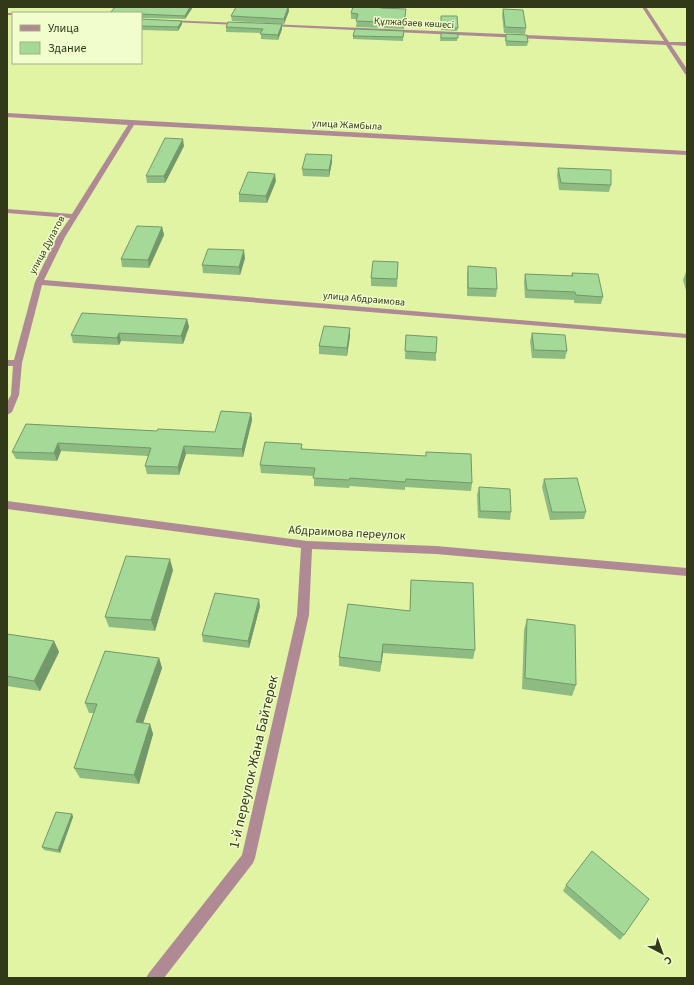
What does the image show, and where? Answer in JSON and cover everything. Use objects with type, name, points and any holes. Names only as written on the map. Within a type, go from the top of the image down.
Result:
[{"type":"street","points":[[644,7],[687,73]]},
{"type":"street","points":[[165,21],[245,24]]},
{"type":"street","name":"Құлжабаев көшесі","points":[[261,25],[687,44]]},
{"type":"street","name":"улица Жамбыла","points":[[7,115],[132,124],[687,153]]},
{"type":"street","name":"улица Дулатов","points":[[7,412],[15,395],[18,363],[39,282],[61,237],[132,124]]},
{"type":"street","points":[[7,211],[74,216]]},
{"type":"street","name":"улица Абдраимова","points":[[39,282],[687,336]]},
{"type":"street","points":[[7,363],[18,363]]},
{"type":"street","name":"Абдраимова переулок","points":[[7,504],[307,545],[436,550],[687,572]]},
{"type":"street","name":"1-й переулок Жана Байтерек","points":[[154,978],[248,858],[303,615],[307,545]]},
{"type":"building","points":[[115,7],[190,7],[185,16],[142,14],[142,12],[111,12]]},
{"type":"building","points":[[236,7],[288,7],[284,19],[231,16]]},
{"type":"building","points":[[353,7],[406,9],[404,23],[356,21],[358,14],[351,13]]},
{"type":"building","points":[[503,9],[523,10],[526,28],[505,27]]},
{"type":"building","points":[[441,16],[457,16],[458,28],[441,27]]},
{"type":"building","points":[[142,19],[182,21],[178,27],[142,26]]},
{"type":"building","points":[[228,22],[282,24],[278,35],[260,34],[263,29],[226,27]]},
{"type":"building","points":[[355,29],[404,31],[403,37],[353,36]]},
{"type":"building","points":[[441,33],[458,34],[458,38],[441,38]]},
{"type":"building","points":[[506,34],[527,35],[528,42],[506,41]]},
{"type":"building","points":[[165,138],[183,139],[164,176],[146,176]]},
{"type":"building","points":[[306,154],[332,155],[329,170],[302,169]]},
{"type":"building","points":[[558,168],[611,170],[611,185],[561,183]]},
{"type":"building","points":[[248,172],[275,174],[266,196],[239,194]]},
{"type":"building","points":[[137,226],[162,227],[148,260],[121,259]]},
{"type":"building","points":[[208,249],[244,250],[239,267],[202,265]]},
{"type":"building","points":[[373,261],[398,262],[397,279],[371,278]]},
{"type":"building","points":[[468,266],[496,268],[497,289],[468,288]]},
{"type":"building","points":[[572,273],[598,274],[603,297],[576,295],[575,292],[527,290],[525,274],[573,276]]},
{"type":"building","points":[[82,313],[187,319],[181,336],[119,333],[117,338],[71,335]]},
{"type":"building","points":[[324,326],[350,328],[347,348],[319,346]]},
{"type":"building","points":[[532,333],[565,335],[567,351],[534,350]]},
{"type":"building","points":[[406,335],[437,337],[436,353],[405,351]]},
{"type":"building","points":[[221,411],[251,413],[242,449],[184,446],[178,467],[145,466],[151,448],[58,443],[54,453],[12,452],[26,424],[157,431],[158,429],[215,432]]},
{"type":"building","points":[[265,442],[302,444],[301,449],[426,456],[426,452],[471,454],[472,483],[406,479],[405,482],[350,478],[349,480],[313,478],[315,468],[260,465]]},
{"type":"building","points":[[577,478],[586,512],[552,512],[544,479]]},
{"type":"building","points":[[479,487],[510,489],[511,512],[480,511]]},
{"type":"building","points":[[126,556],[170,559],[151,620],[105,617]]},
{"type":"building","points":[[411,580],[473,583],[475,650],[383,644],[381,662],[339,657],[348,604],[410,611]]},
{"type":"building","points":[[215,593],[259,599],[248,641],[202,635]]},
{"type":"building","points":[[527,619],[575,625],[576,685],[525,678]]},
{"type":"building","points":[[7,634],[54,641],[34,681],[7,676]]},
{"type":"building","points":[[105,651],[159,658],[136,722],[150,724],[134,775],[74,768],[97,704],[85,703]]},
{"type":"building","points":[[56,812],[72,814],[58,850],[42,847]]},
{"type":"building","points":[[592,851],[649,899],[624,935],[566,885]]}]
